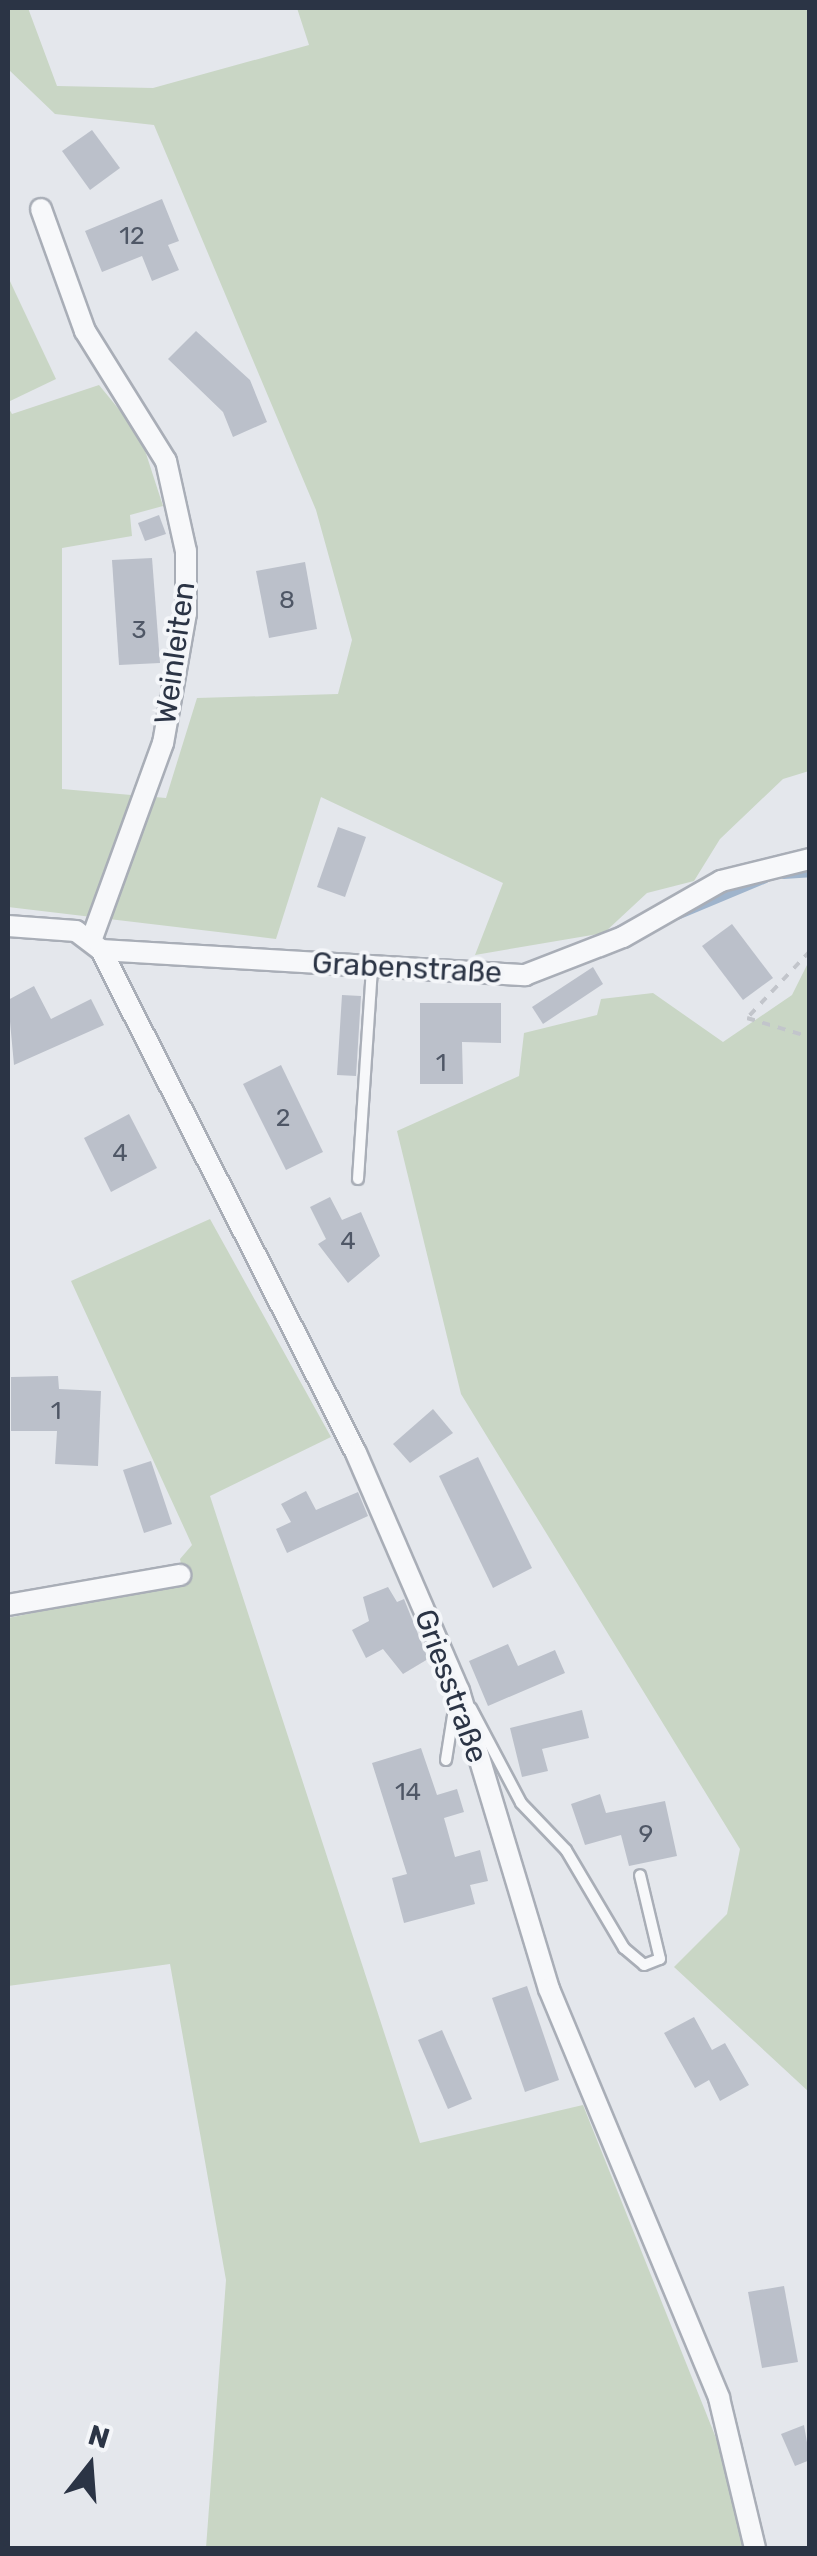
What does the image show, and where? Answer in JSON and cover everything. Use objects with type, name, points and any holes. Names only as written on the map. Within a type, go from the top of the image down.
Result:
[{"type":"street","name":"Weinleiten","points":[[41,209],[85,332],[166,461],[186,551],[186,613],[163,743],[96,944]]},
{"type":"street","name":"Grabenstraße","points":[[96,944],[525,976],[623,937],[721,881],[810,860]]},
{"type":"street","points":[[8,926],[96,944]]},
{"type":"street","name":"Griesstraße","points":[[96,944],[356,1453],[459,1691],[549,1989],[719,2398],[754,2548]]},
{"type":"street","points":[[8,1606],[180,1575]]},
{"type":"lane","points":[[358,1178],[372,966]]},
{"type":"lane","points":[[446,1760],[459,1691]]},
{"type":"lane","points":[[459,1691],[491,1734],[521,1803],[566,1850],[624,1948],[644,1965],[660,1959],[640,1875]]},
{"type":"path","points":[[810,951],[747,1018],[810,1037]]},
{"type":"green space","points":[[8,8],[28,8],[57,86],[153,88],[309,45],[297,8],[809,8],[809,771],[783,779],[720,839],[694,881],[647,893],[604,933],[475,955],[503,883],[321,797],[276,939],[8,907],[8,407],[12,414],[99,385],[140,435],[163,506],[130,515],[132,536],[62,548],[62,789],[166,798],[197,698],[338,694],[352,640],[316,510],[154,125],[55,114],[8,69]]},
{"type":"green space","points":[[8,277],[56,379],[8,402]]},
{"type":"green space","points":[[809,961],[809,2092],[674,1967],[727,1914],[740,1849],[461,1394],[397,1131],[519,1076],[524,1033],[597,1015],[601,999],[653,993],[723,1042],[792,995]]},
{"type":"green space","points":[[210,1219],[331,1437],[210,1496],[420,2143],[583,2105],[730,2473],[748,2548],[206,2548],[226,2280],[170,1964],[8,1986],[8,1618],[184,1582],[180,1559],[192,1545],[71,1281]]},
{"type":"building","points":[[92,130],[120,168],[90,190],[62,151]]},
{"type":"building","points":[[162,199],[179,241],[168,245],[179,270],[152,281],[142,256],[102,272],[85,231]]},
{"type":"building","points":[[196,331],[250,380],[267,422],[233,437],[223,412],[168,359]]},
{"type":"building","points":[[159,515],[166,534],[145,541],[138,523]]},
{"type":"building","points":[[152,558],[160,663],[119,665],[112,560]]},
{"type":"building","points":[[305,562],[317,629],[269,638],[256,571]]},
{"type":"building","points":[[338,827],[366,837],[345,897],[317,887]]},
{"type":"building","points":[[732,924],[773,978],[743,1000],[702,946]]},
{"type":"building","points":[[593,967],[603,984],[543,1024],[532,1007]]},
{"type":"building","points":[[34,986],[51,1019],[91,999],[104,1025],[14,1065],[8,1000]]},
{"type":"building","points":[[342,995],[361,996],[356,1076],[337,1075]]},
{"type":"building","points":[[420,1003],[501,1003],[501,1043],[462,1042],[463,1084],[420,1084]]},
{"type":"building","points":[[281,1065],[323,1152],[286,1170],[243,1084]]},
{"type":"building","points":[[129,1114],[157,1168],[111,1192],[84,1138]]},
{"type":"building","points":[[330,1197],[342,1220],[361,1212],[380,1256],[348,1283],[318,1244],[326,1239],[310,1207]]},
{"type":"building","points":[[58,1376],[59,1389],[101,1391],[98,1466],[55,1464],[57,1431],[11,1431],[11,1377]]},
{"type":"building","points":[[433,1409],[453,1433],[410,1463],[393,1444]]},
{"type":"building","points":[[478,1457],[532,1568],[493,1588],[439,1476]]},
{"type":"building","points":[[151,1461],[172,1524],[144,1533],[123,1470]]},
{"type":"building","points":[[306,1491],[316,1510],[358,1492],[368,1516],[287,1553],[276,1529],[291,1522],[281,1504]]},
{"type":"building","points":[[388,1587],[397,1602],[404,1599],[428,1659],[403,1674],[383,1649],[366,1658],[352,1630],[369,1621],[363,1597]]},
{"type":"building","points":[[508,1644],[518,1666],[555,1650],[565,1673],[488,1706],[469,1661]]},
{"type":"building","points":[[582,1710],[589,1738],[542,1749],[548,1771],[522,1777],[510,1728]]},
{"type":"building","points":[[421,1748],[437,1795],[457,1789],[464,1812],[444,1818],[455,1857],[480,1850],[488,1881],[470,1885],[475,1904],[404,1923],[392,1878],[407,1874],[372,1763]]},
{"type":"building","points":[[600,1794],[606,1813],[665,1801],[677,1856],[629,1866],[621,1835],[585,1845],[571,1804]]},
{"type":"building","points":[[527,1986],[559,2080],[525,2092],[492,1998]]},
{"type":"building","points":[[694,2017],[712,2050],[725,2043],[749,2085],[720,2101],[709,2080],[695,2088],[664,2033]]},
{"type":"building","points":[[442,2030],[472,2099],[448,2109],[418,2040]]},
{"type":"building","points":[[784,2286],[798,2362],[762,2368],[748,2292]]},
{"type":"building","points":[[804,2425],[810,2460],[795,2466],[781,2434]]},
{"type":"waterway","points":[[784,875],[810,873]]},
{"type":"waterway","points":[[677,916],[766,879]]}]
